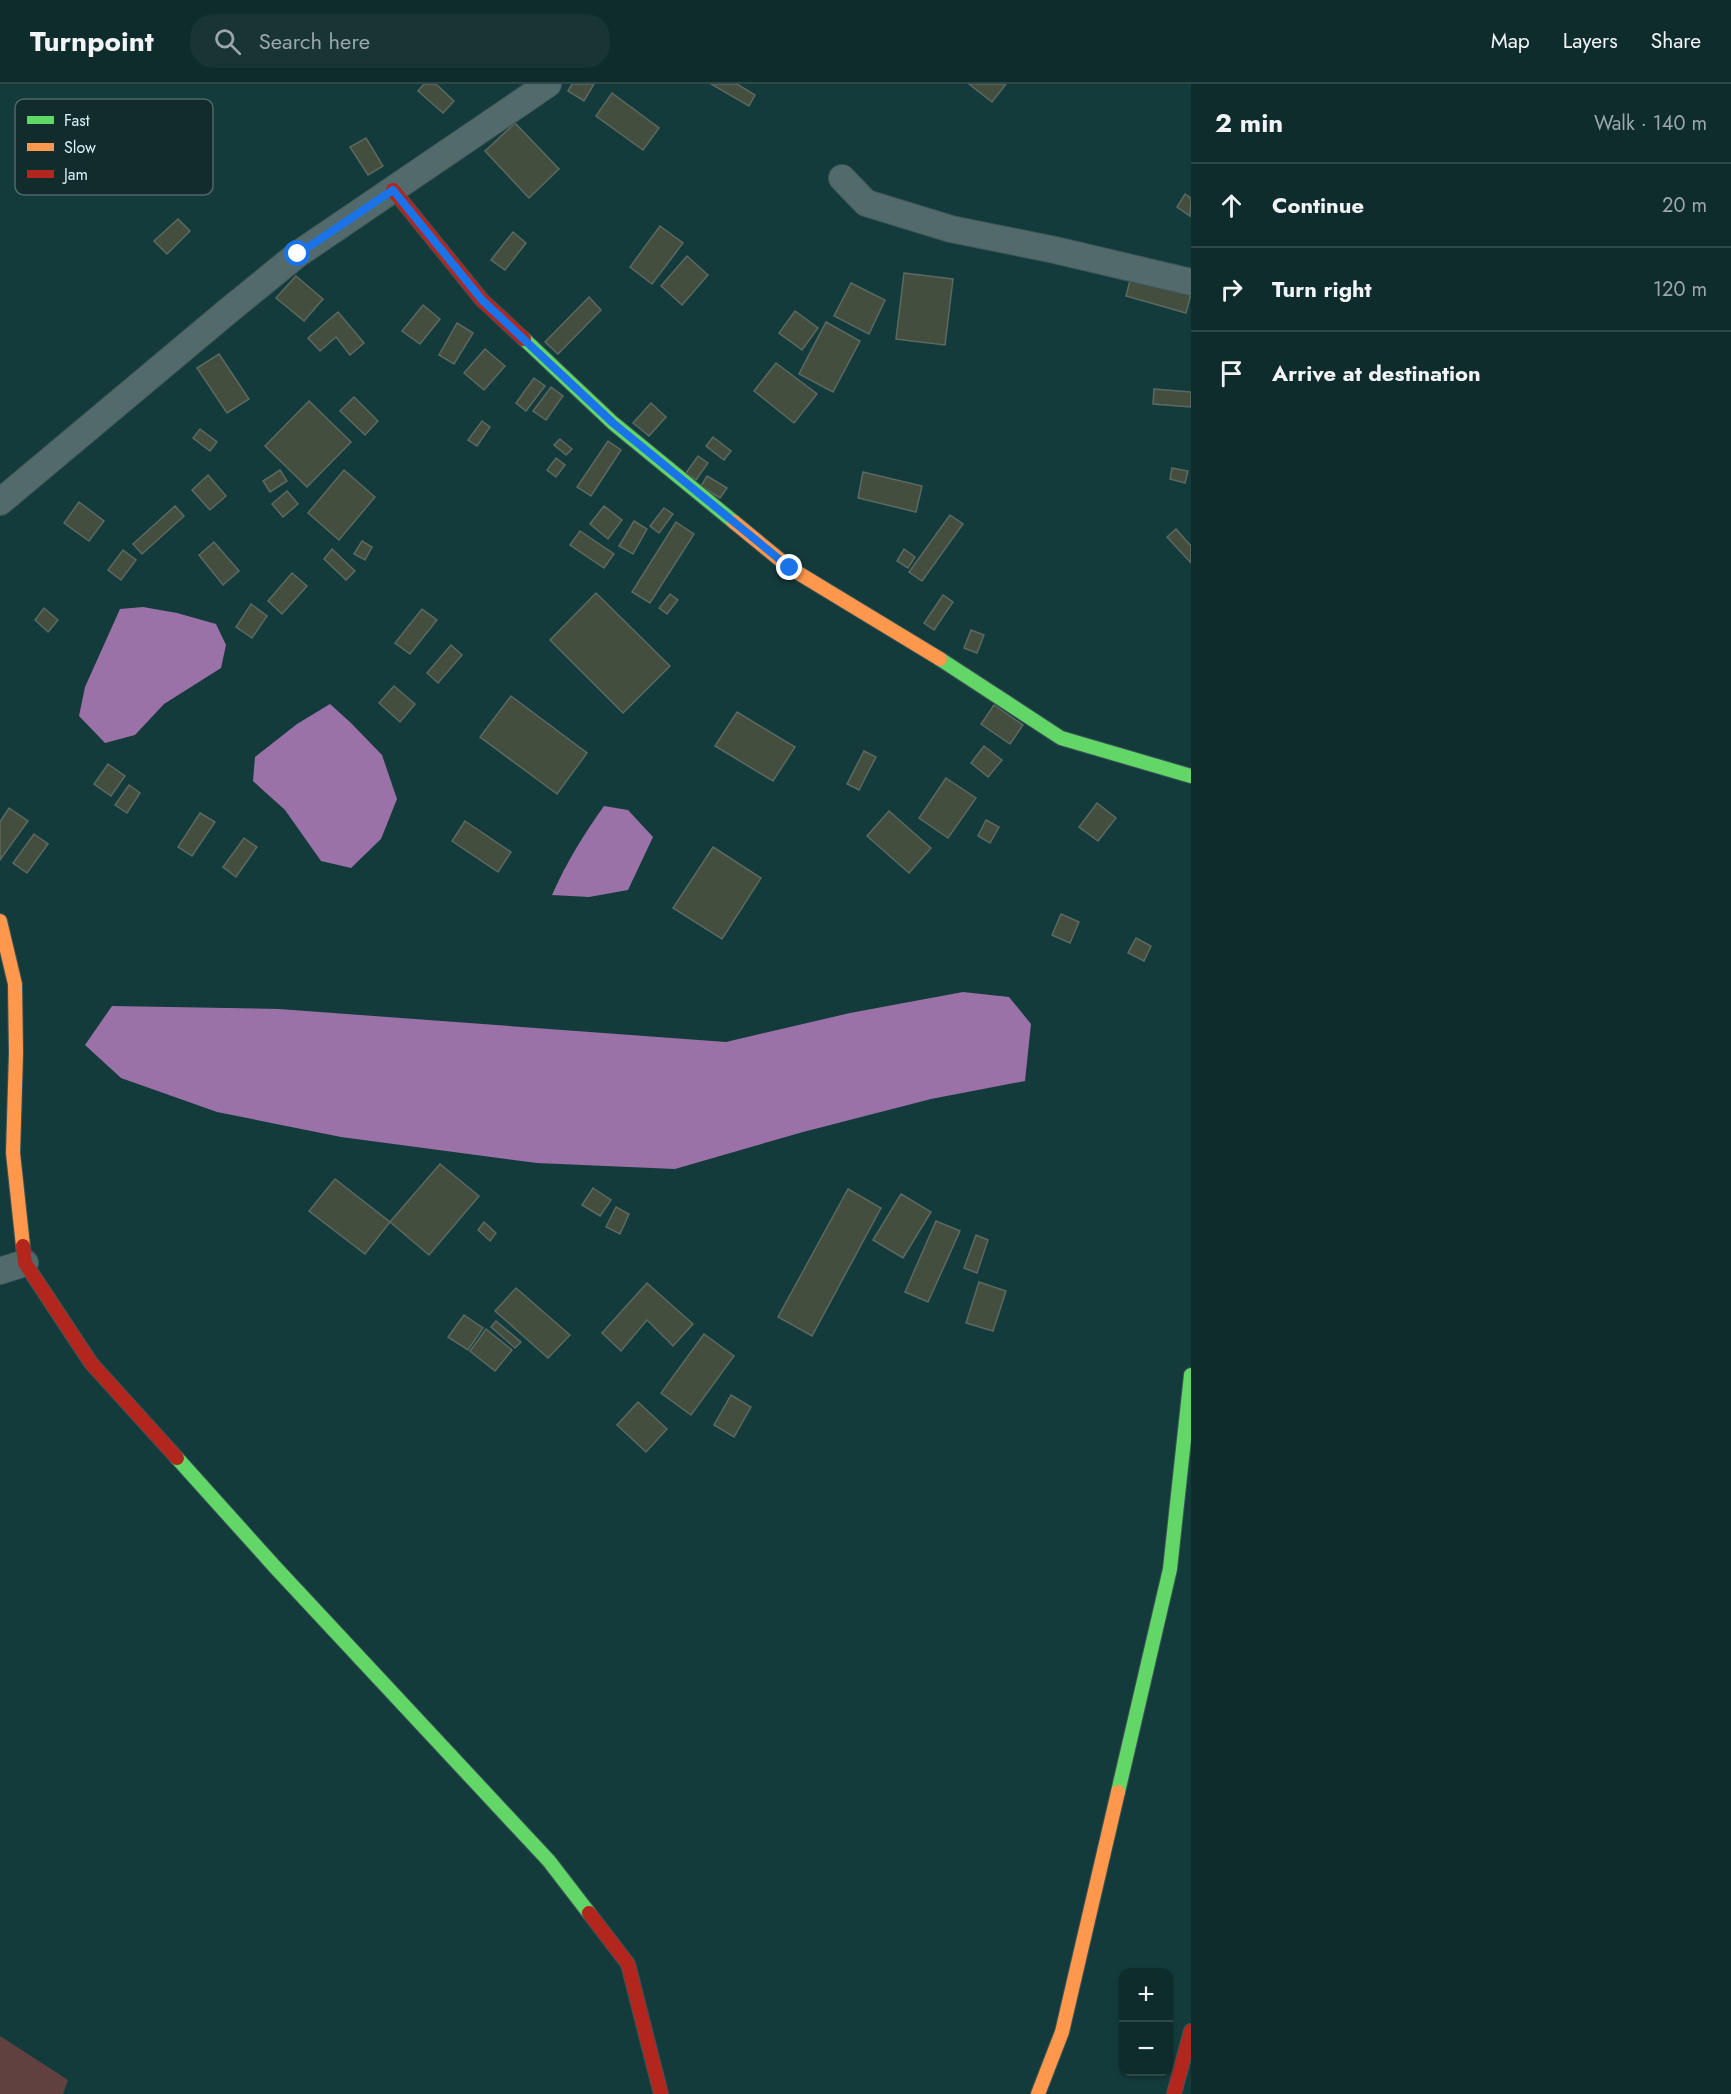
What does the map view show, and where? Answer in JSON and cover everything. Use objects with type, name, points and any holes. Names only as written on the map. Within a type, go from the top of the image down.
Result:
[{"type":"street","points":[[0,502],[298,254],[548,84]]},
{"type":"street","points":[[842,178],[866,203],[940,226],[1191,282]]},
{"type":"street","points":[[393,190],[482,300],[613,423],[790,568],[936,657],[1061,738],[1191,776]]},
{"type":"street","points":[[0,921],[15,984],[16,1053],[13,1153],[24,1263],[91,1363],[275,1567],[549,1861],[628,1964],[661,2094]]},
{"type":"street","points":[[0,1271],[24,1263]]},
{"type":"street","points":[[1038,2094],[1062,2032],[1170,1569],[1191,1375]]},
{"type":"street","points":[[1174,2094],[1191,2031]]},
{"type":"shaded area","points":[[143,607],[177,613],[216,624],[226,645],[221,668],[164,704],[135,735],[105,743],[79,716],[85,687],[120,609]]},
{"type":"shaded area","points":[[330,704],[382,755],[397,799],[381,839],[351,868],[321,861],[285,810],[253,781],[255,757],[297,724]]},
{"type":"shaded area","points":[[604,806],[628,810],[653,837],[628,890],[589,897],[552,895],[576,849]]},
{"type":"shaded area","points":[[963,992],[1009,997],[1031,1024],[1025,1081],[931,1099],[803,1132],[675,1169],[537,1163],[341,1137],[217,1112],[121,1078],[85,1045],[112,1006],[279,1009],[726,1042],[850,1013]]},
{"type":"shaded area","points":[[0,2036],[68,2080],[63,2094],[0,2094]]},
{"type":"building","points":[[424,84],[436,84],[454,101],[443,113],[418,91]]},
{"type":"building","points":[[572,84],[594,84],[584,101],[568,91]]},
{"type":"building","points":[[711,84],[737,84],[755,95],[749,106]]},
{"type":"building","points":[[969,84],[1006,84],[992,102]]},
{"type":"building","points":[[612,93],[659,128],[643,150],[596,116]]},
{"type":"building","points":[[515,123],[559,169],[529,198],[485,151]]},
{"type":"building","points":[[366,138],[383,166],[368,175],[350,147]]},
{"type":"building","points":[[1185,194],[1191,198],[1190,216],[1177,207]]},
{"type":"building","points":[[178,219],[190,231],[167,254],[154,241]]},
{"type":"building","points":[[660,226],[683,243],[652,284],[630,267]]},
{"type":"building","points":[[513,232],[526,243],[505,270],[491,260]]},
{"type":"building","points":[[687,256],[708,275],[682,305],[661,286]]},
{"type":"building","points":[[904,273],[953,279],[945,345],[896,339]]},
{"type":"building","points":[[296,276],[323,299],[304,321],[276,298]]},
{"type":"building","points":[[1131,277],[1191,294],[1186,313],[1126,296]]},
{"type":"building","points":[[851,283],[885,300],[869,334],[834,316]]},
{"type":"building","points":[[589,297],[601,310],[558,354],[545,342]]},
{"type":"building","points":[[423,305],[440,319],[420,344],[402,331]]},
{"type":"building","points":[[795,311],[818,328],[802,350],[779,333]]},
{"type":"building","points":[[338,312],[364,343],[350,355],[336,337],[320,351],[308,338]]},
{"type":"building","points":[[826,322],[860,341],[833,392],[799,374]]},
{"type":"building","points":[[457,323],[473,333],[454,364],[439,355]]},
{"type":"building","points":[[485,349],[505,366],[484,390],[464,373]]},
{"type":"building","points":[[219,354],[249,399],[227,413],[197,368]]},
{"type":"building","points":[[776,363],[817,394],[794,423],[754,391]]},
{"type":"building","points":[[534,378],[545,386],[526,411],[516,403]]},
{"type":"building","points":[[551,387],[563,396],[546,420],[533,411]]},
{"type":"building","points":[[1154,389],[1191,392],[1191,407],[1153,404]]},
{"type":"building","points":[[354,397],[378,421],[365,435],[340,411]]},
{"type":"building","points":[[309,401],[351,442],[307,487],[265,446]]},
{"type":"building","points":[[651,403],[666,417],[649,436],[633,423]]},
{"type":"building","points":[[482,421],[490,427],[477,446],[468,440]]},
{"type":"building","points":[[200,429],[217,442],[210,451],[193,438]]},
{"type":"building","points":[[713,437],[731,451],[724,460],[706,446]]},
{"type":"building","points":[[560,439],[572,449],[566,455],[554,445]]},
{"type":"building","points":[[608,441],[621,450],[591,496],[577,487]]},
{"type":"building","points":[[698,456],[708,463],[696,480],[686,473]]},
{"type":"building","points":[[556,458],[565,465],[556,477],[547,470]]},
{"type":"building","points":[[1172,468],[1188,471],[1185,483],[1170,479]]},
{"type":"building","points":[[280,470],[287,481],[270,492],[263,481]]},
{"type":"building","points":[[344,470],[375,497],[339,540],[308,513]]},
{"type":"building","points":[[863,472],[922,486],[916,512],[858,498]]},
{"type":"building","points":[[208,475],[226,496],[210,510],[192,490]]},
{"type":"building","points":[[707,476],[727,488],[720,498],[701,486]]},
{"type":"building","points":[[287,491],[298,504],[283,517],[272,504]]},
{"type":"building","points":[[79,502],[104,521],[89,541],[64,523]]},
{"type":"building","points":[[175,506],[184,516],[142,554],[133,544]]},
{"type":"building","points":[[604,506],[622,520],[608,539],[590,524]]},
{"type":"building","points":[[664,508],[673,514],[659,533],[650,526]]},
{"type":"building","points":[[950,515],[963,524],[922,581],[909,572]]},
{"type":"building","points":[[634,521],[647,529],[633,554],[619,546]]},
{"type":"building","points":[[676,522],[694,534],[650,603],[632,592]]},
{"type":"building","points":[[1176,529],[1191,546],[1191,563],[1167,537]]},
{"type":"building","points":[[580,531],[614,554],[604,568],[570,545]]},
{"type":"building","points":[[362,541],[372,547],[365,560],[354,554]]},
{"type":"building","points":[[214,542],[239,571],[223,585],[199,555]]},
{"type":"building","points":[[332,549],[355,571],[346,580],[324,559]]},
{"type":"building","points":[[904,549],[915,557],[908,568],[897,561]]},
{"type":"building","points":[[123,550],[136,560],[121,580],[108,570]]},
{"type":"building","points":[[292,573],[307,586],[282,614],[268,601]]},
{"type":"building","points":[[596,593],[670,666],[623,713],[550,640]]},
{"type":"building","points":[[670,594],[678,600],[667,614],[659,608]]},
{"type":"building","points":[[943,595],[953,602],[934,630],[924,623]]},
{"type":"building","points":[[251,604],[267,616],[252,638],[236,627]]},
{"type":"building","points":[[44,608],[58,620],[48,632],[35,620]]},
{"type":"building","points":[[422,609],[437,620],[410,654],[395,643]]},
{"type":"building","points":[[971,630],[984,635],[977,653],[964,648]]},
{"type":"building","points":[[451,645],[462,655],[438,683],[427,673]]},
{"type":"building","points":[[394,686],[415,704],[400,722],[379,703]]},
{"type":"building","points":[[511,696],[587,753],[557,794],[480,737]]},
{"type":"building","points":[[994,705],[1023,725],[1010,744],[981,724]]},
{"type":"building","points":[[737,712],[795,747],[773,781],[715,746]]},
{"type":"building","points":[[984,746],[1002,760],[988,777],[971,763]]},
{"type":"building","points":[[864,751],[876,757],[859,790],[847,784]]},
{"type":"building","points":[[108,764],[125,776],[111,796],[94,784]]},
{"type":"building","points":[[946,778],[976,798],[948,838],[919,818]]},
{"type":"building","points":[[129,785],[140,793],[127,813],[115,805]]},
{"type":"building","points":[[1097,803],[1116,818],[1098,841],[1079,827]]},
{"type":"building","points":[[9,808],[28,821],[0,860],[0,822]]},
{"type":"building","points":[[889,811],[931,848],[909,873],[867,836]]},
{"type":"building","points":[[200,813],[215,822],[192,856],[178,847]]},
{"type":"building","points":[[986,820],[999,827],[990,843],[978,836]]},
{"type":"building","points":[[465,821],[511,852],[498,872],[452,841]]},
{"type":"building","points":[[34,834],[48,844],[27,873],[13,863]]},
{"type":"building","points":[[244,838],[257,847],[236,877],[223,867]]},
{"type":"building","points":[[713,847],[761,878],[722,939],[673,908]]},
{"type":"building","points":[[1061,914],[1079,922],[1070,943],[1052,935]]},
{"type":"building","points":[[1136,938],[1151,946],[1144,961],[1128,953]]},
{"type":"building","points":[[440,1164],[479,1196],[429,1255],[390,1222]]},
{"type":"building","points":[[335,1179],[390,1222],[365,1254],[309,1211]]},
{"type":"building","points":[[593,1188],[611,1200],[600,1216],[582,1205]]},
{"type":"building","points":[[848,1189],[881,1208],[812,1336],[778,1317]]},
{"type":"building","points":[[901,1194],[931,1212],[903,1258],[873,1240]]},
{"type":"building","points":[[616,1207],[629,1214],[620,1234],[606,1227]]},
{"type":"building","points":[[936,1221],[960,1231],[928,1302],[905,1292]]},
{"type":"building","points":[[484,1222],[496,1233],[490,1241],[478,1230]]},
{"type":"building","points":[[976,1235],[988,1240],[977,1273],[964,1268]]},
{"type":"building","points":[[979,1282],[1006,1291],[993,1331],[966,1323]]},
{"type":"building","points":[[647,1283],[693,1324],[673,1346],[647,1320],[621,1351],[602,1333]]},
{"type":"building","points":[[516,1288],[570,1335],[548,1358],[495,1311]]},
{"type":"building","points":[[464,1315],[483,1328],[468,1350],[448,1337]]},
{"type":"building","points":[[496,1321],[521,1342],[515,1348],[491,1327]]},
{"type":"building","points":[[486,1329],[512,1350],[495,1371],[470,1351]]},
{"type":"building","points":[[704,1334],[734,1356],[691,1415],[661,1393]]},
{"type":"building","points":[[731,1395],[751,1407],[734,1437],[714,1425]]},
{"type":"building","points":[[638,1402],[667,1429],[646,1452],[617,1425]]},
{"type":"traffic: fast","points":[[524,339],[613,423],[734,522]]},
{"type":"traffic: fast","points":[[940,659],[1061,738],[1191,776]]},
{"type":"traffic: fast","points":[[1118,1792],[1170,1569],[1191,1375]]},
{"type":"traffic: fast","points":[[177,1458],[275,1567],[549,1861],[589,1913]]},
{"type":"traffic: slow","points":[[734,522],[790,568],[940,659]]},
{"type":"traffic: slow","points":[[0,921],[15,984],[16,1053],[13,1153],[23,1246]]},
{"type":"traffic: slow","points":[[1038,2094],[1062,2032],[1118,1792]]},
{"type":"traffic: jam","points":[[393,190],[482,300],[524,339]]},
{"type":"traffic: jam","points":[[23,1246],[25,1263],[91,1363],[177,1458]]},
{"type":"traffic: jam","points":[[589,1913],[628,1964],[661,2094]]},
{"type":"traffic: jam","points":[[1174,2094],[1191,2031]]},
{"type":"route","points":[[298,254],[393,190],[482,300],[613,423],[790,568]]}]
